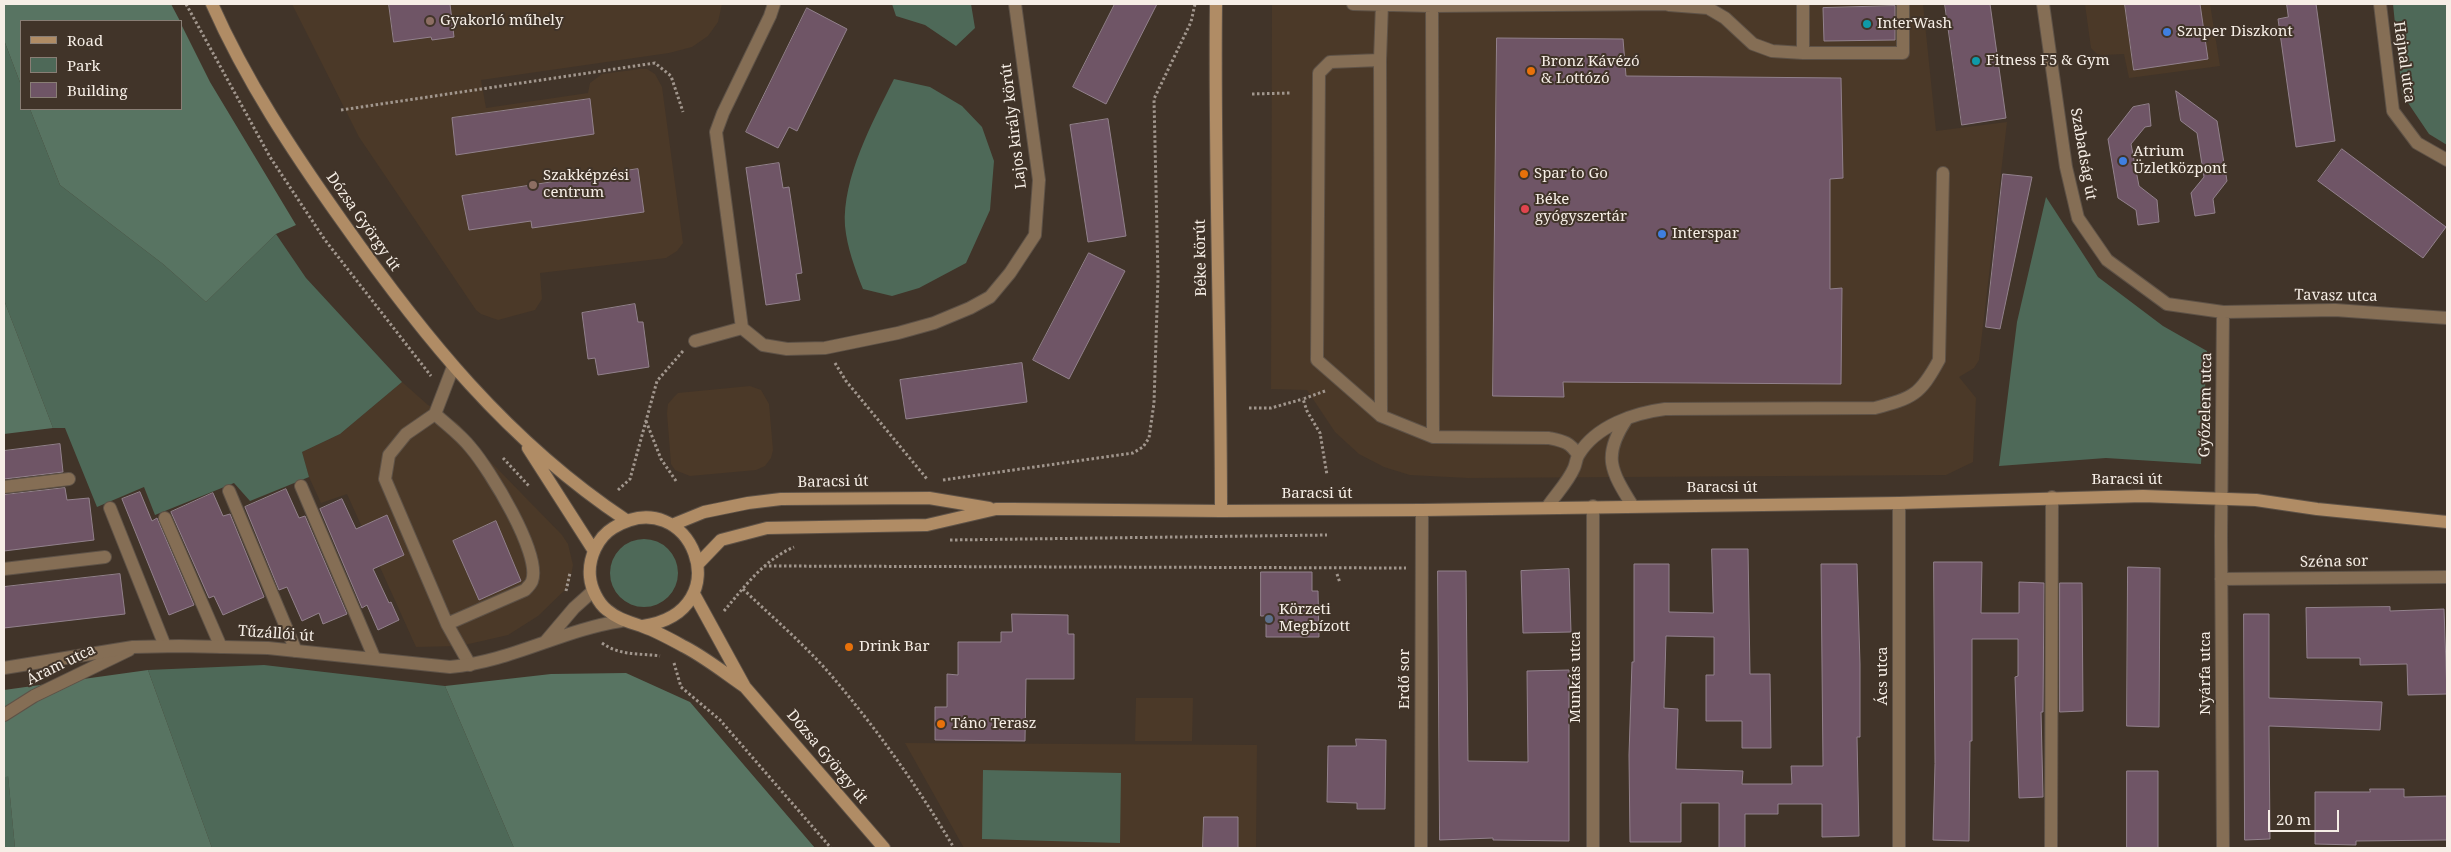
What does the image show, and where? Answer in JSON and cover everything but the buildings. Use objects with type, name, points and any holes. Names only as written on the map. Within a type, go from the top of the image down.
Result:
[{"type":"street","name":"Dózsa György út","points":[[212,4],[266,107],[326,198],[386,282],[453,367],[496,414],[520,436],[602,504],[626,520]]},
{"type":"street","points":[[694,341],[742,328],[716,132],[722,114],[770,16],[774,4]]},
{"type":"street","name":"Lajos király körút","points":[[742,328],[763,345],[786,349],[825,348],[898,334],[934,323],[970,308],[990,297],[1010,273],[1034,235],[1039,180],[1015,4]]},
{"type":"street","name":"Béke körút","points":[[1216,4],[1215,142],[1221,407],[1221,511]]},
{"type":"street","points":[[1353,4],[1432,6],[1669,4],[1708,8],[1725,18],[1753,44],[1772,51],[1803,53],[1903,53],[1903,4]]},
{"type":"street","points":[[1382,4],[1380,60],[1382,416]]},
{"type":"street","points":[[1803,4],[1803,53]]},
{"type":"street","name":"Szabadság út","points":[[2043,4],[2066,167],[2078,218],[2107,260],[2167,304],[2223,312]]},
{"type":"street","name":"Hajnal utca","points":[[2380,4],[2393,111],[2417,143],[2447,160]]},
{"type":"street","points":[[1432,6],[1432,437]]},
{"type":"street","points":[[1380,60],[1330,62],[1319,72],[1317,360],[1382,416],[1432,437],[1549,438],[1566,441],[1578,455]]},
{"type":"street","points":[[1548,506],[1574,468],[1578,455],[1601,432],[1644,412],[1665,409],[1875,408],[1902,401],[1925,386],[1939,360],[1943,173]]},
{"type":"street","name":"Tavasz utca","points":[[2223,312],[2335,310],[2447,318]]},
{"type":"street","name":"Győzelem utca","points":[[2221,497],[2223,312]]},
{"type":"street","points":[[453,367],[435,414],[406,434],[389,455],[385,478],[447,624],[470,665]]},
{"type":"street","points":[[435,414],[470,446],[507,501],[533,567],[532,581],[525,590],[447,624]]},
{"type":"street","points":[[1628,418],[1615,436],[1610,451],[1611,466],[1632,505]]},
{"type":"street","name":"Dózsa György út","points":[[520,436],[594,551]]},
{"type":"street","points":[[4,487],[69,480]]},
{"type":"street","points":[[301,486],[374,658]]},
{"type":"street","points":[[229,491],[296,650]]},
{"type":"street","points":[[2051,848],[2052,497]]},
{"type":"street","name":"Baracsi út","points":[[672,525],[704,512],[748,503],[781,499],[929,498],[996,509],[1221,511],[1899,503],[2052,497],[2221,497],[2447,522]]},
{"type":"street","name":"Nyárfa utca","points":[[2221,497],[2223,848]]},
{"type":"street","name":"Ács utca","points":[[1899,503],[1899,848]]},
{"type":"street","name":"Munkás utca","points":[[1592,506],[1593,848]]},
{"type":"street","points":[[110,508],[165,646]]},
{"type":"street","name":"Baracsi út","points":[[698,564],[721,540],[767,528],[927,525],[996,509]]},
{"type":"street","name":"Erdő sor","points":[[1421,848],[1422,510]]},
{"type":"street","points":[[650,517],[672,525],[685,535],[694,548],[698,564],[698,579],[694,594],[686,608],[674,618],[659,624],[643,626],[621,621],[604,608],[594,591],[590,578],[594,551],[606,532],[626,520],[650,517]]},
{"type":"street","points":[[165,518],[221,647]]},
{"type":"street","points":[[4,569],[105,556]]},
{"type":"street","name":"Széna sor","points":[[2222,579],[2447,577]]},
{"type":"street","name":"Tűzállói út","points":[[544,643],[574,608],[594,591]]},
{"type":"street","name":"Dózsa György út","points":[[694,594],[745,687],[884,848]]},
{"type":"street","name":"Tűzállói út","points":[[4,668],[133,648],[165,646],[296,650],[450,667],[470,665],[517,653],[588,627],[621,621]]},
{"type":"street","name":"Dózsa György út","points":[[643,626],[687,648],[745,687]]},
{"type":"street","name":"Áram utca","points":[[4,715],[34,696],[133,648]]},
{"type":"path","points":[[940,481],[1125,455],[1143,447],[1150,438],[1154,403],[1158,277],[1154,98],[1191,22],[1195,4]]},
{"type":"path","points":[[341,110],[655,63],[670,76],[683,112]]},
{"type":"path","points":[[1252,94],[1291,93]]},
{"type":"path","points":[[618,490],[630,479],[657,381],[688,344],[694,341]]},
{"type":"path","points":[[825,348],[846,381],[930,482]]},
{"type":"path","points":[[1249,408],[1272,408],[1334,388]]},
{"type":"path","points":[[1303,399],[1307,411],[1320,433],[1327,474]]},
{"type":"path","points":[[646,420],[661,459],[676,481]]},
{"type":"path","points":[[946,540],[1327,536]]},
{"type":"path","points":[[954,848],[889,746],[854,703],[814,656],[743,589],[764,566],[1408,568]]},
{"type":"path","points":[[566,594],[566,584],[572,570]]},
{"type":"path","points":[[1337,574],[1340,583]]},
{"type":"path","points":[[599,641],[611,649],[625,654],[665,656]]},
{"type":"path","points":[[670,659],[676,667],[677,679],[682,687],[720,720],[831,848]]},
{"type":"shaded area","name":"Szakképzési centrum","points":[[292,4],[722,4],[718,22],[708,36],[692,47],[669,53],[481,80],[486,108],[588,93],[590,83],[602,74],[647,69],[655,74],[662,87],[683,243],[677,251],[666,258],[540,273],[542,299],[535,310],[498,320],[481,314],[476,310],[359,137]]},
{"type":"shaded area","points":[[1272,4],[1923,4],[1936,131],[2007,122],[1979,360],[1974,368],[1959,377],[1976,398],[1973,462],[1946,475],[1468,478],[1410,475],[1384,467],[1359,454],[1335,432],[1307,390],[1271,389]]},
{"type":"shaded area","points":[[2085,4],[2210,4],[2220,66],[2129,78],[2124,54],[2102,55],[2097,54],[2091,48]]},
{"type":"shaded area","points":[[402,382],[428,405],[458,423],[484,455],[562,535],[568,544],[573,565],[569,586],[538,616],[508,635],[460,646],[416,647],[347,494],[321,503],[309,477],[302,452],[340,434]]},
{"type":"shaded area","points":[[750,386],[761,390],[769,404],[773,450],[771,458],[765,466],[756,470],[690,476],[675,470],[671,464],[667,413],[668,404],[674,397],[678,393]]},
{"type":"shaded area","points":[[1136,698],[1193,698],[1192,741],[1135,741]]},
{"type":"shaded area","points":[[905,743],[1257,745],[1256,848],[964,848]]},
{"type":"green space","points":[[4,4],[171,4],[179,20],[20,20],[20,82],[4,40]]},
{"type":"green space","points":[[892,4],[971,4],[975,28],[956,46],[925,25],[896,16]]},
{"type":"green space","points":[[2393,4],[2447,4],[2447,145],[2429,134],[2402,94]]},
{"type":"green space","points":[[182,26],[210,82],[296,225],[276,234],[206,302],[163,264],[60,185],[30,110],[182,110]]},
{"type":"green space","points":[[4,40],[20,82],[20,110],[30,110],[60,185],[163,264],[206,302],[276,234],[306,278],[402,382],[340,434],[302,452],[309,477],[250,501],[234,483],[155,515],[144,487],[97,507],[65,428],[53,428],[4,300]]},
{"type":"green space","points":[[894,79],[930,87],[962,106],[982,127],[994,161],[990,210],[966,263],[919,288],[892,296],[863,289],[849,250],[845,226],[845,208],[848,189],[860,150]]},
{"type":"green space","points":[[2046,197],[2098,277],[2163,326],[2207,351],[2201,464],[2106,458],[1999,466],[2017,322]]},
{"type":"green space","points":[[4,300],[53,428],[4,434]]},
{"type":"green space","points":[[644,539],[657,542],[668,549],[675,560],[678,573],[675,586],[668,597],[657,604],[644,607],[631,604],[620,597],[613,586],[610,573],[613,560],[620,549],[631,542]]},
{"type":"green space","points":[[264,665],[445,686],[514,848],[212,848],[148,670]]},
{"type":"green space","points":[[148,670],[212,848],[15,848],[8,776],[4,778],[4,690]]},
{"type":"green space","points":[[626,673],[690,702],[815,848],[514,848],[445,686],[551,674]]},
{"type":"green space","points":[[983,770],[1121,773],[1120,843],[982,839]]},
{"type":"green space","points":[[8,775],[15,848],[4,848],[4,778]]},
{"type":"place","name":"Gyakorló műhely","points":[[430,21]]},
{"type":"place","name":"InterWash","points":[[1867,24]]},
{"type":"place","name":"Szuper Diszkont","points":[[2167,32]]},
{"type":"place","name":"Fitness F5 & Gym","points":[[1976,61]]},
{"type":"place","name":"Bronz Kávézó & Lottózó","points":[[1531,71]]},
{"type":"place","name":"Atrium Üzletközpont","points":[[2123,161]]},
{"type":"place","name":"Spar to Go","points":[[1524,174]]},
{"type":"place","name":"Szakképzési centrum","points":[[533,185]]},
{"type":"place","name":"Béke gyógyszertár","points":[[1525,209]]},
{"type":"place","name":"Interspar","points":[[1662,234]]},
{"type":"place","name":"Körzeti Megbízott","points":[[1269,619]]},
{"type":"place","name":"Drink Bar","points":[[849,647]]},
{"type":"place","name":"Táno Terasz","points":[[941,724]]}]
